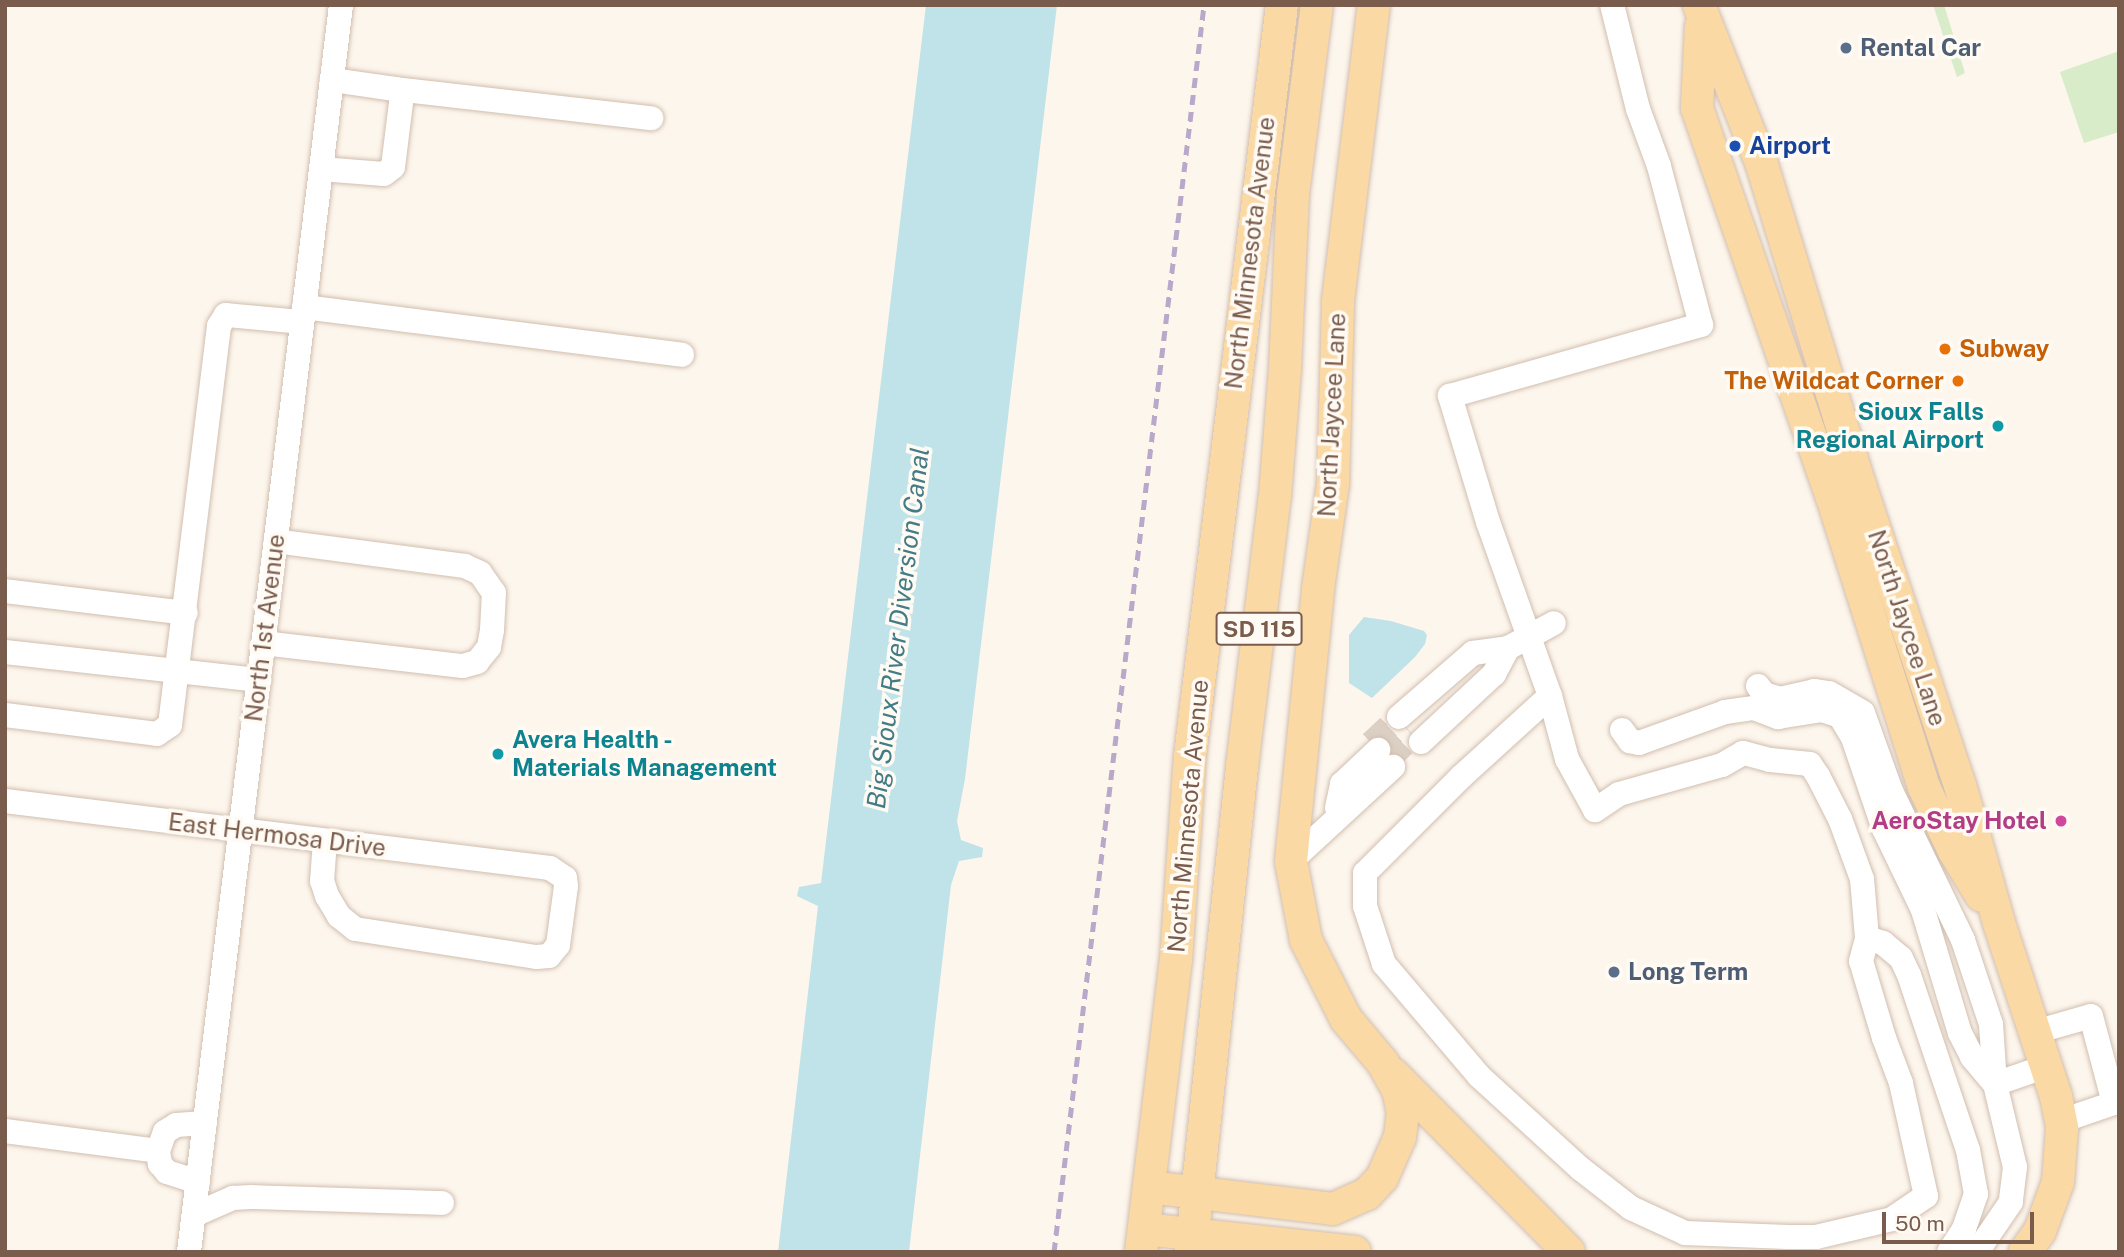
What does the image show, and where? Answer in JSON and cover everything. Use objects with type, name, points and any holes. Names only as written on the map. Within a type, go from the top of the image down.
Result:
[{"type":"main road","name":"North Minnesota Avenue","points":[[1143,1240],[1176,960],[1190,756],[1282,5]]},
{"type":"main road","name":"North Minnesota Avenue","points":[[1191,1243],[1242,767],[1275,496],[1285,369],[1293,194],[1317,5]]},
{"type":"main road","name":"North Jaycee Lane","points":[[1149,1187],[1334,1209],[1367,1194],[1382,1178],[1392,1159],[1403,1113],[1398,1090],[1383,1063],[1346,1019],[1306,940],[1291,861],[1316,603],[1333,484],[1338,302],[1374,5]]},
{"type":"main road","name":"North Jaycee Lane","points":[[1701,9],[1762,165],[1860,485],[1960,785],[1999,923],[2048,1066],[2061,1121],[2062,1154],[2053,1198],[2040,1231],[2025,1252]]},
{"type":"main road","points":[[1701,9],[1697,108],[1835,506],[1924,787],[1954,851],[1999,923]]},
{"type":"main road","points":[[1383,1063],[1569,1252]]},
{"type":"main road","points":[[1143,1240],[1355,1252]]},
{"type":"street","name":"North 1st Avenue","points":[[190,1252],[341,5]]},
{"type":"street","points":[[1550,696],[1462,776],[1365,873],[1365,906],[1384,964],[1479,1076],[1540,1132],[1631,1208],[1685,1233],[1816,1237],[1892,1219],[1926,1196],[1901,1083],[1884,1038],[1861,961],[1867,938],[1862,879],[1840,819],[1810,764],[1770,760],[1743,753],[1722,765],[1619,794],[1595,810],[1567,759],[1550,696],[1518,643],[1450,396],[1701,325],[1659,166],[1638,109],[1612,5]]},
{"type":"street","points":[[332,80],[651,118]]},
{"type":"street","points":[[321,169],[384,174],[393,167],[402,95],[395,89]]},
{"type":"street","points":[[5,715],[157,734],[170,725],[186,613],[203,436],[219,326],[226,315],[303,314],[682,355]]},
{"type":"street","points":[[263,643],[463,666],[477,662],[489,647],[492,630],[495,593],[480,573],[465,566],[276,541]]},
{"type":"street","points":[[5,591],[186,613]]},
{"type":"street","points":[[1410,729],[1518,643],[1553,623]]},
{"type":"street","points":[[5,652],[259,680]]},
{"type":"street","points":[[1758,686],[1764,694],[1780,699],[1814,691],[1829,693],[1863,713],[1891,791],[1964,940],[1991,1024],[1995,1084],[2015,1167],[2011,1202],[1983,1243],[1970,1252]]},
{"type":"street","points":[[1622,730],[1630,741],[1639,743],[1725,712],[1744,709],[1754,708],[1778,717],[1822,710],[1840,716],[1853,738],[1884,829],[1923,910],[1961,1033],[1972,1056],[1995,1084]]},
{"type":"street","points":[[1291,861],[1382,755],[1336,806]]},
{"type":"street","name":"East Hermosa Drive","points":[[5,801],[550,868],[565,878],[562,928],[558,945],[549,956],[536,957],[355,929],[339,916],[327,896],[322,881],[325,841]]},
{"type":"street","points":[[1867,938],[1883,943],[1900,958],[1909,975],[1968,1150],[1976,1194],[1964,1229],[1949,1252]]},
{"type":"street","points":[[2035,1032],[2091,1016],[2116,1103],[2061,1121]]},
{"type":"street","points":[[1995,1084],[2048,1066]]},
{"type":"street","points":[[198,1182],[167,1172],[160,1164],[159,1151],[165,1132],[176,1125],[205,1123]]},
{"type":"street","points":[[5,1131],[159,1151]]},
{"type":"street","points":[[194,1215],[233,1198],[242,1197],[442,1203]]},
{"type":"green space","points":[[1933,5],[1944,5],[1965,73],[1957,77]]},
{"type":"green space","points":[[2119,51],[2119,132],[2084,143],[2060,72]]},
{"type":"water","name":"Big Sioux River Diversion Canal","points":[[926,5],[1057,5],[965,779],[957,821],[961,840],[983,848],[982,857],[959,861],[951,885],[909,1252],[778,1252],[818,906],[797,896],[799,887],[821,883]]},
{"type":"water","points":[[1364,617],[1391,621],[1424,631],[1427,635],[1425,644],[1415,657],[1372,698],[1349,683],[1349,635]]},
{"type":"tunnel","points":[[1371,743],[1399,717]]},
{"type":"tunnel","points":[[1387,761],[1414,735]]},
{"type":"railway","points":[[1054,1252],[1204,5]]},
{"type":"place","name":"Rental Car","points":[[1846,48]]},
{"type":"place","name":"Airport","points":[[1735,146]]},
{"type":"place","name":"Subway","points":[[1945,349]]},
{"type":"place","name":"The Wildcat Corner","points":[[1958,381]]},
{"type":"place","name":"Sioux Falls Regional Airport","points":[[1998,426]]},
{"type":"place","name":"Avera Health - Materials Management","points":[[498,754]]},
{"type":"place","name":"AeroStay Hotel","points":[[2061,821]]},
{"type":"place","name":"Long Term","points":[[1614,972]]}]
